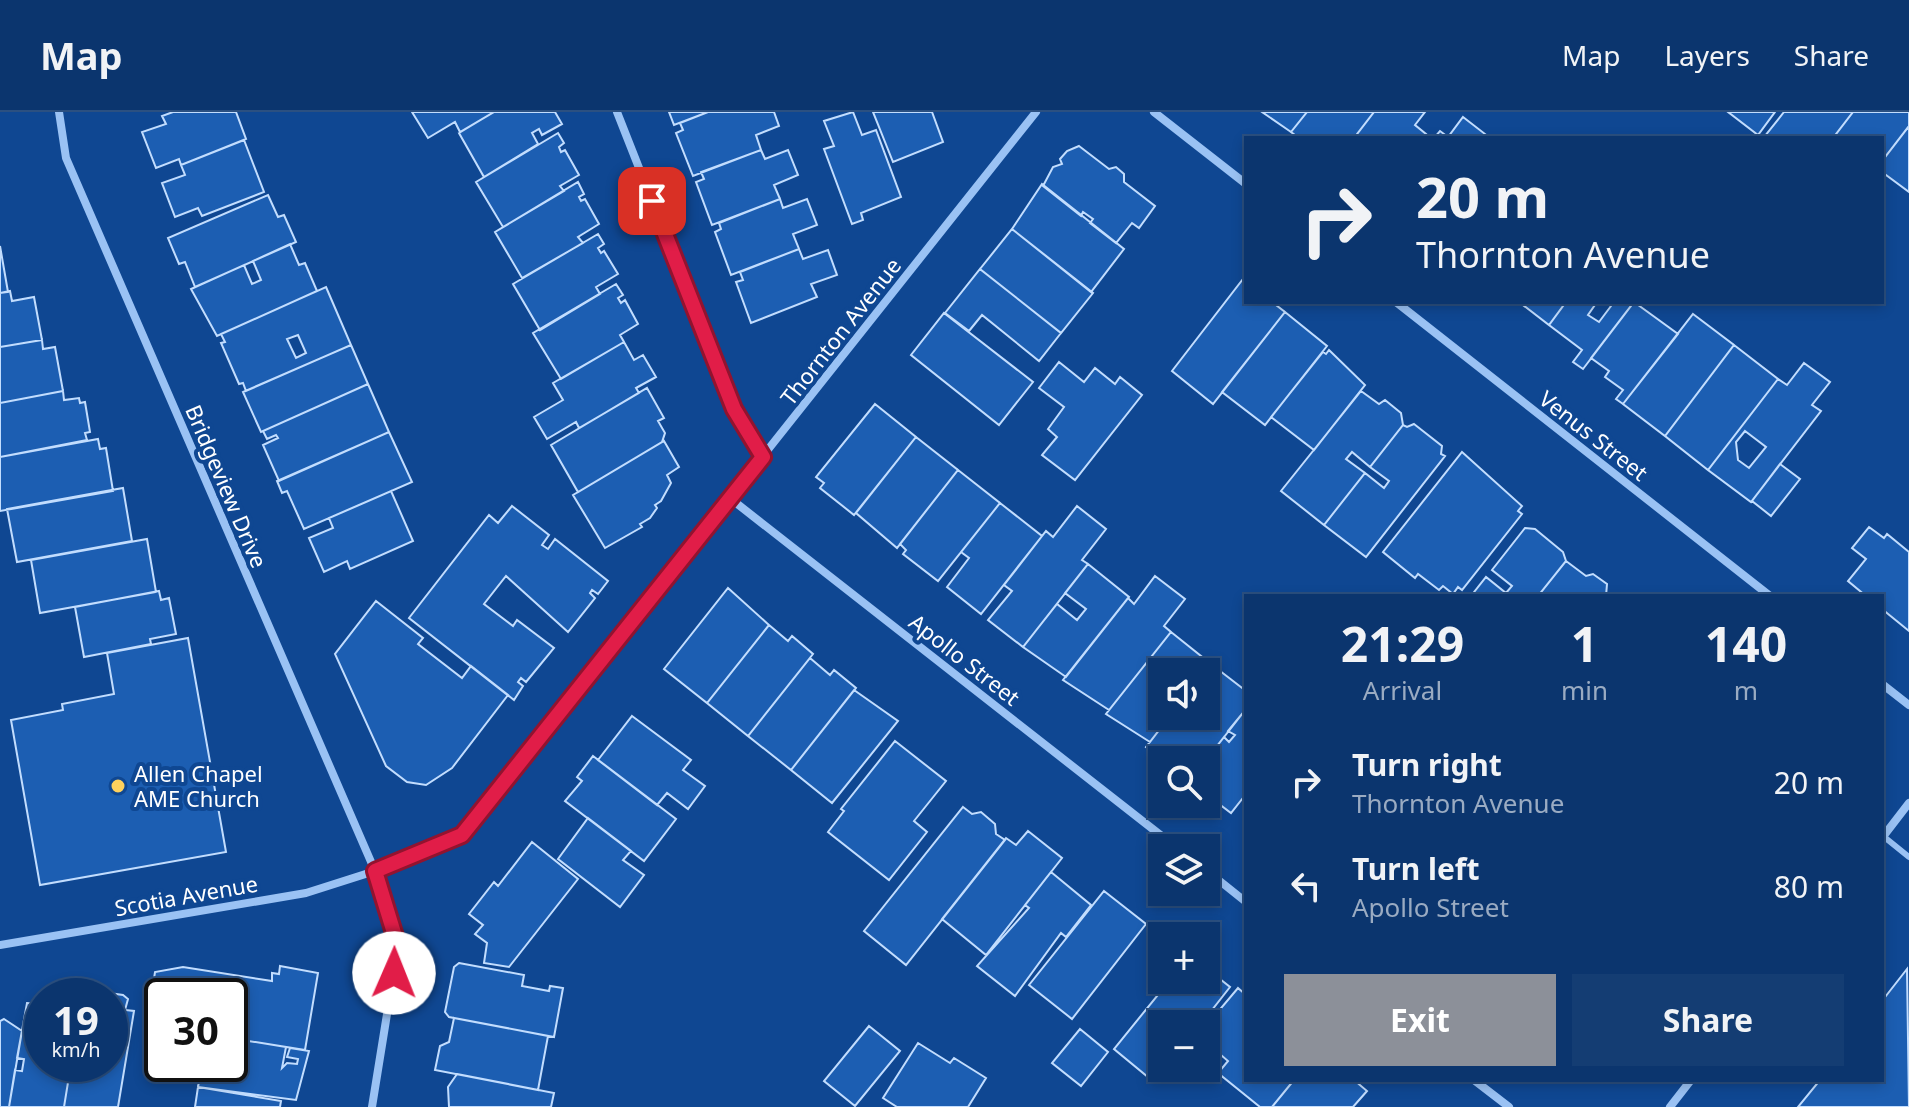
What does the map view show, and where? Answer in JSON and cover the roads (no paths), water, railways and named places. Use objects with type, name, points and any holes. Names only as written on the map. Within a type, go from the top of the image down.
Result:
[{"type":"street","name":"Bridgeview Drive","points":[[59,112],[66,158],[375,871]]},
{"type":"street","points":[[617,112],[734,409],[763,457]]},
{"type":"street","name":"Thornton Avenue","points":[[375,871],[462,835],[1036,112]]},
{"type":"street","points":[[1154,112],[1244,182]]},
{"type":"street","name":"Venus Street","points":[[1399,304],[1767,594]]},
{"type":"street","name":"Apollo Street","points":[[731,499],[1159,834]]},
{"type":"street","points":[[1884,686],[1909,705]]},
{"type":"street","points":[[1884,834],[1909,803]]},
{"type":"street","name":"Scotia Avenue","points":[[0,945],[306,893],[375,871]]},
{"type":"street","points":[[372,1107],[398,946],[375,871]]},
{"type":"street","points":[[1220,881],[1244,900]]},
{"type":"street","points":[[1477,1082],[1509,1107]]},
{"type":"street","points":[[1670,1107],[1689,1082]]},
{"type":"lane","points":[[1884,838],[1909,857]]},
{"type":"place","name":"Allen Chapel AME Church","points":[[118,786]]}]
